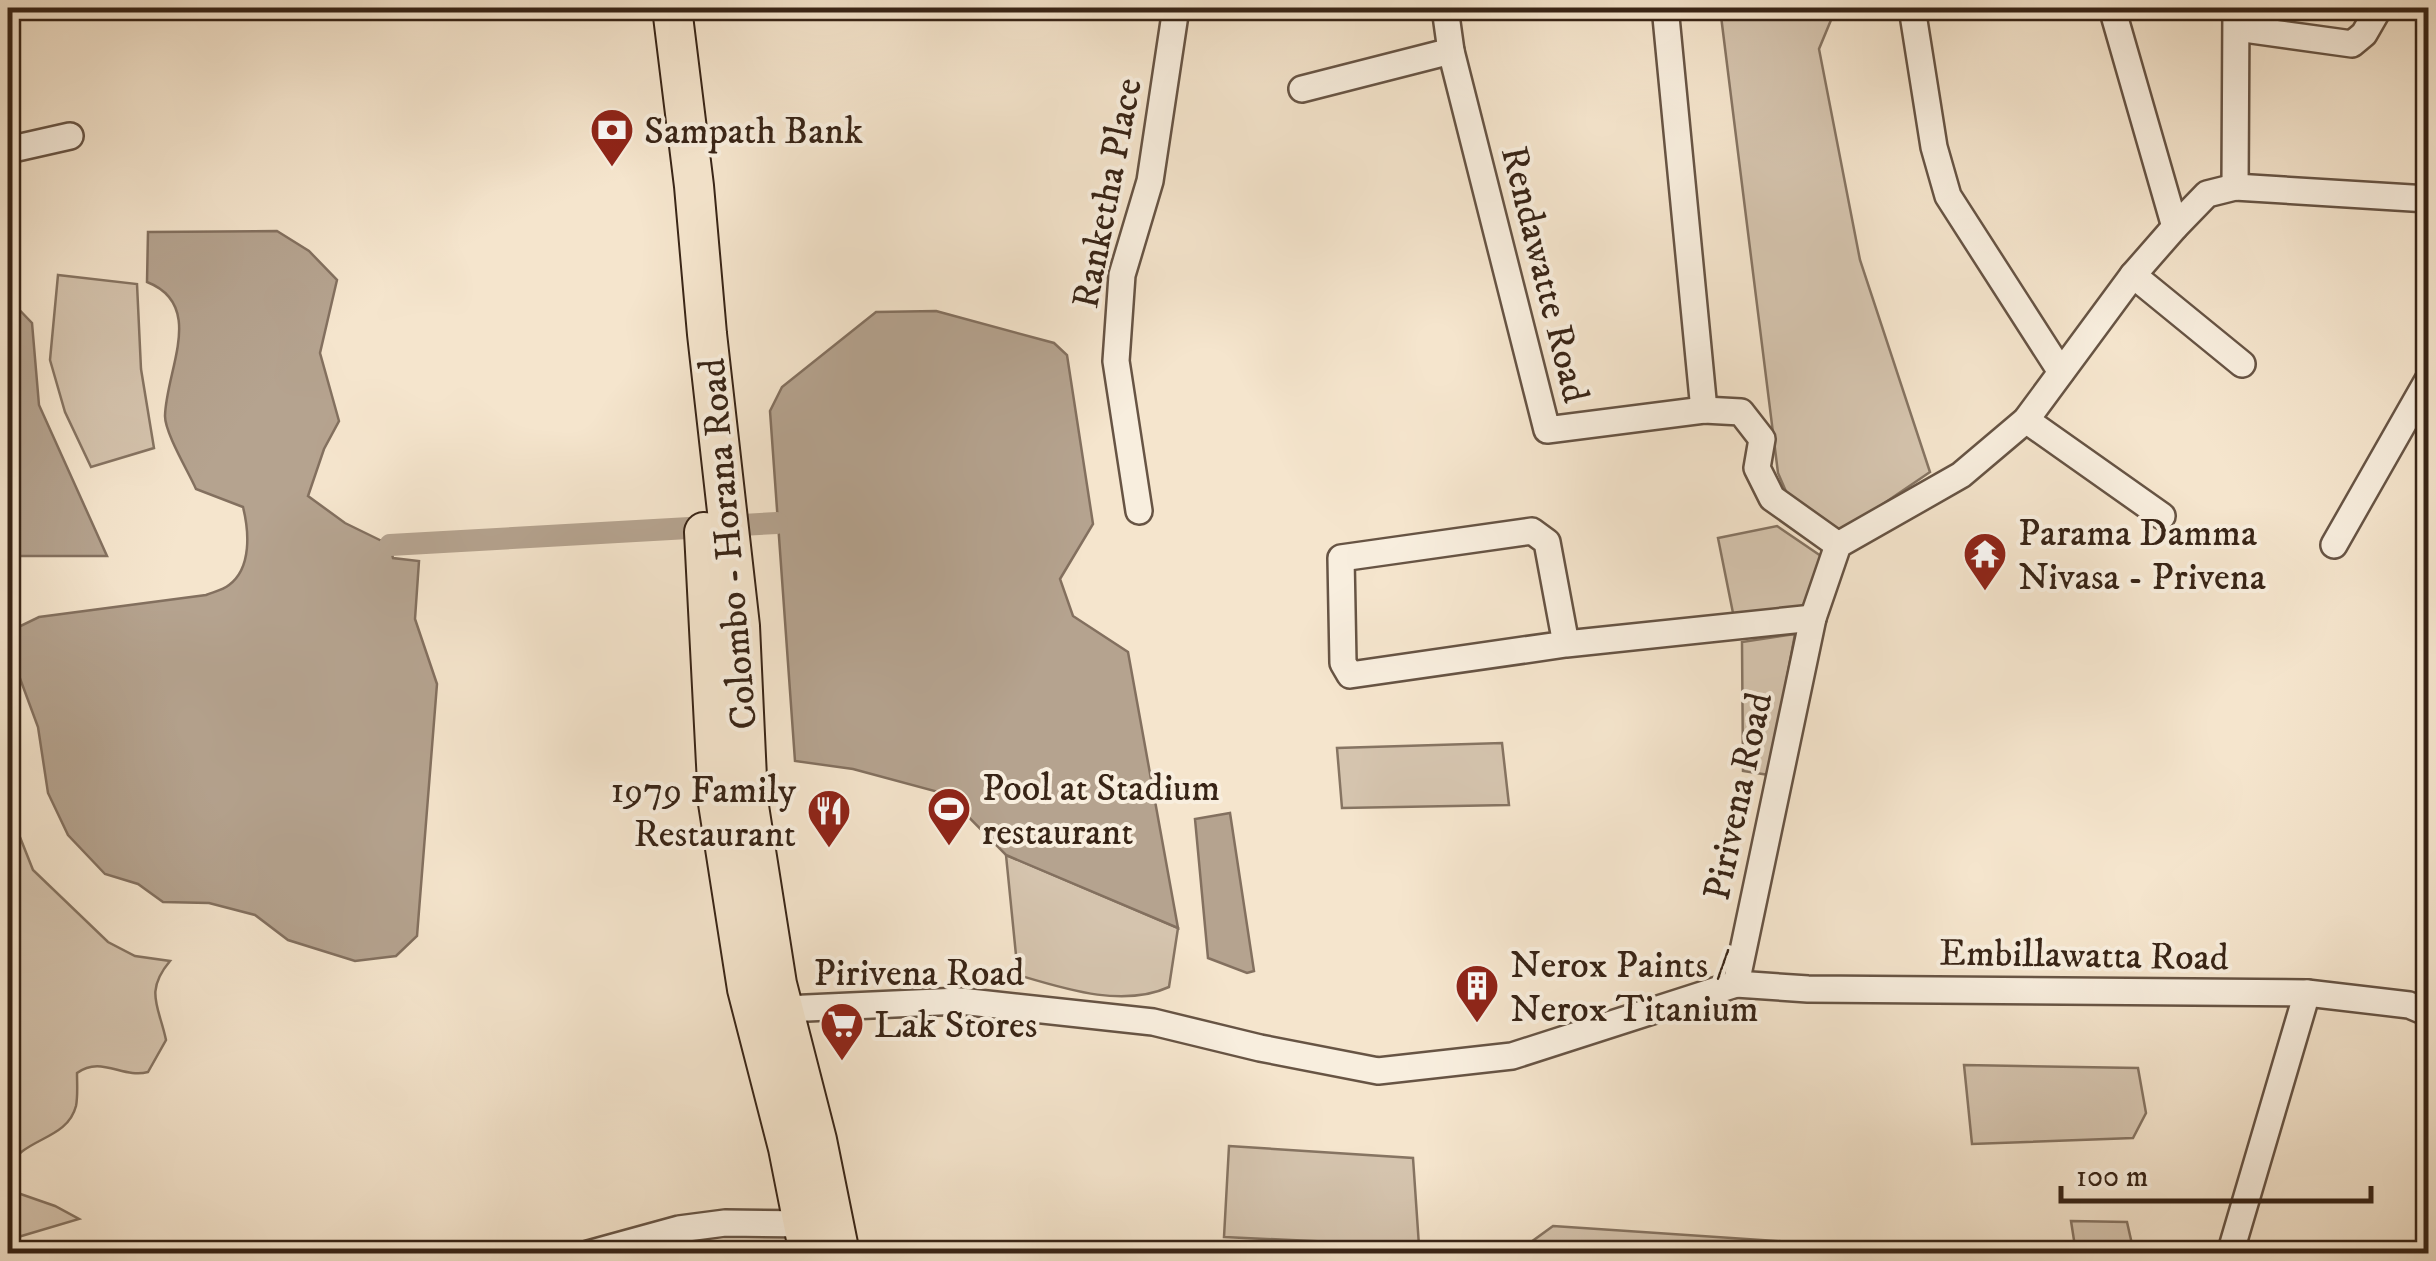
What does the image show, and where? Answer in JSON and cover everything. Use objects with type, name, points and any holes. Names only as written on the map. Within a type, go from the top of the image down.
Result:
[{"type":"main road","name":"Colombo - Horana Road","points":[[648,8],[719,557],[718,803],[823,1239]]},
{"type":"main road","name":"Colombo - Horana Road","points":[[672,8],[694,186],[713,498]]},
{"type":"street","name":"Ranketha Place","points":[[1140,511],[1116,361],[1117,340],[1122,275],[1150,181],[1176,8]]},
{"type":"street","name":"Rendawatte Road","points":[[1445,8],[1451,51],[1547,430],[1704,410],[1741,412],[1762,439],[1756,468],[1772,498],[1838,545]]},
{"type":"street","points":[[1912,8],[1934,147],[1948,196],[2061,372]]},
{"type":"street","points":[[2112,8],[2175,227]]},
{"type":"street","points":[[2235,187],[2236,18],[2352,44],[2364,34],[2379,8]]},
{"type":"street","points":[[1666,17],[1704,410]]},
{"type":"street","points":[[1302,89],[1451,51]]},
{"type":"street","points":[[8,150],[70,136]]},
{"type":"street","points":[[1838,545],[1961,475],[2026,420],[2133,275],[2207,194],[2235,187],[2428,199]]},
{"type":"street","points":[[2133,275],[2242,364]]},
{"type":"street","points":[[2334,545],[2428,380]]},
{"type":"street","points":[[2026,420],[2162,516]]},
{"type":"street","points":[[1566,644],[1547,542],[1532,531],[1341,558],[1343,663],[1350,676],[1566,644],[1813,618]]},
{"type":"street","name":"Pirivena Road","points":[[770,1014],[960,1001],[1153,1022],[1378,1071],[1512,1056],[1736,984],[1813,618],[1838,545]]},
{"type":"street","name":"Embillawatta Road","points":[[1736,984],[2307,993],[2409,1005],[2428,1013]]},
{"type":"street","points":[[2230,1254],[2307,993]]},
{"type":"street","points":[[588,1254],[679,1228],[725,1224],[823,1239]]},
{"type":"shaded area","points":[[1720,8],[1836,8],[1819,49],[1860,260],[1930,472],[1836,536],[1791,503],[1778,473]]},
{"type":"shaded area","points":[[277,231],[309,251],[337,280],[320,353],[339,421],[324,449],[308,496],[345,523],[390,545],[393,558],[419,561],[415,619],[437,684],[417,936],[396,956],[355,961],[288,940],[255,915],[209,903],[163,902],[138,884],[105,874],[68,835],[48,793],[38,727],[8,646],[8,632],[39,617],[206,595],[227,587],[242,569],[247,549],[243,507],[196,489],[166,423],[179,322],[175,306],[165,292],[147,282],[148,232]]},
{"type":"shaded area","points":[[58,275],[137,284],[141,369],[154,448],[91,467],[65,412],[50,360]]},
{"type":"shaded area","points":[[8,298],[32,323],[39,405],[107,556],[8,556]]},
{"type":"shaded area","points":[[936,311],[1054,343],[1067,355],[1093,524],[1060,579],[1073,616],[1128,652],[1178,928],[1006,855],[946,794],[853,769],[795,761],[770,411],[782,387],[876,312]]},
{"type":"shaded area","points":[[1777,526],[1821,556],[1807,605],[1734,618],[1718,538]]},
{"type":"shaded area","points":[[1795,634],[1769,775],[1743,771],[1742,642]]},
{"type":"shaded area","points":[[1502,743],[1509,805],[1342,808],[1337,748]]},
{"type":"shaded area","points":[[8,807],[33,870],[108,942],[135,956],[170,961],[155,991],[166,1040],[148,1072],[130,1073],[95,1066],[77,1073],[77,1102],[71,1117],[64,1126],[23,1151],[8,1169]]},
{"type":"shaded area","points":[[1230,813],[1254,971],[1247,973],[1208,958],[1195,819]]},
{"type":"shaded area","points":[[1006,855],[1178,928],[1169,987],[1133,996],[1113,996],[1018,975]]},
{"type":"shaded area","points":[[1964,1065],[2138,1068],[2146,1113],[2133,1138],[1972,1144]]},
{"type":"shaded area","points":[[1229,1146],[1413,1158],[1419,1246],[1224,1237]]},
{"type":"shaded area","points":[[8,1187],[9,1190],[79,1219],[8,1240]]},
{"type":"shaded area","points":[[2071,1221],[2127,1222],[2134,1253],[2076,1253]]},
{"type":"shaded area","points":[[1553,1226],[1807,1243],[1809,1253],[1516,1253]]},
{"type":"waterway","points":[[390,545],[777,523]]},
{"type":"place","name":"Sampath Bank","points":[[612,168]]},
{"type":"place","name":"Parama Damma Nivasa - Privena","points":[[1985,592]]},
{"type":"place","name":"Pool at Stadium restaurant","points":[[949,847]]},
{"type":"place","name":"1979 Family Restaurant","points":[[829,849]]},
{"type":"place","name":"Nerox Paints / Nerox Titanium","points":[[1477,1024]]},
{"type":"place","name":"Lak Stores","points":[[842,1062]]}]
